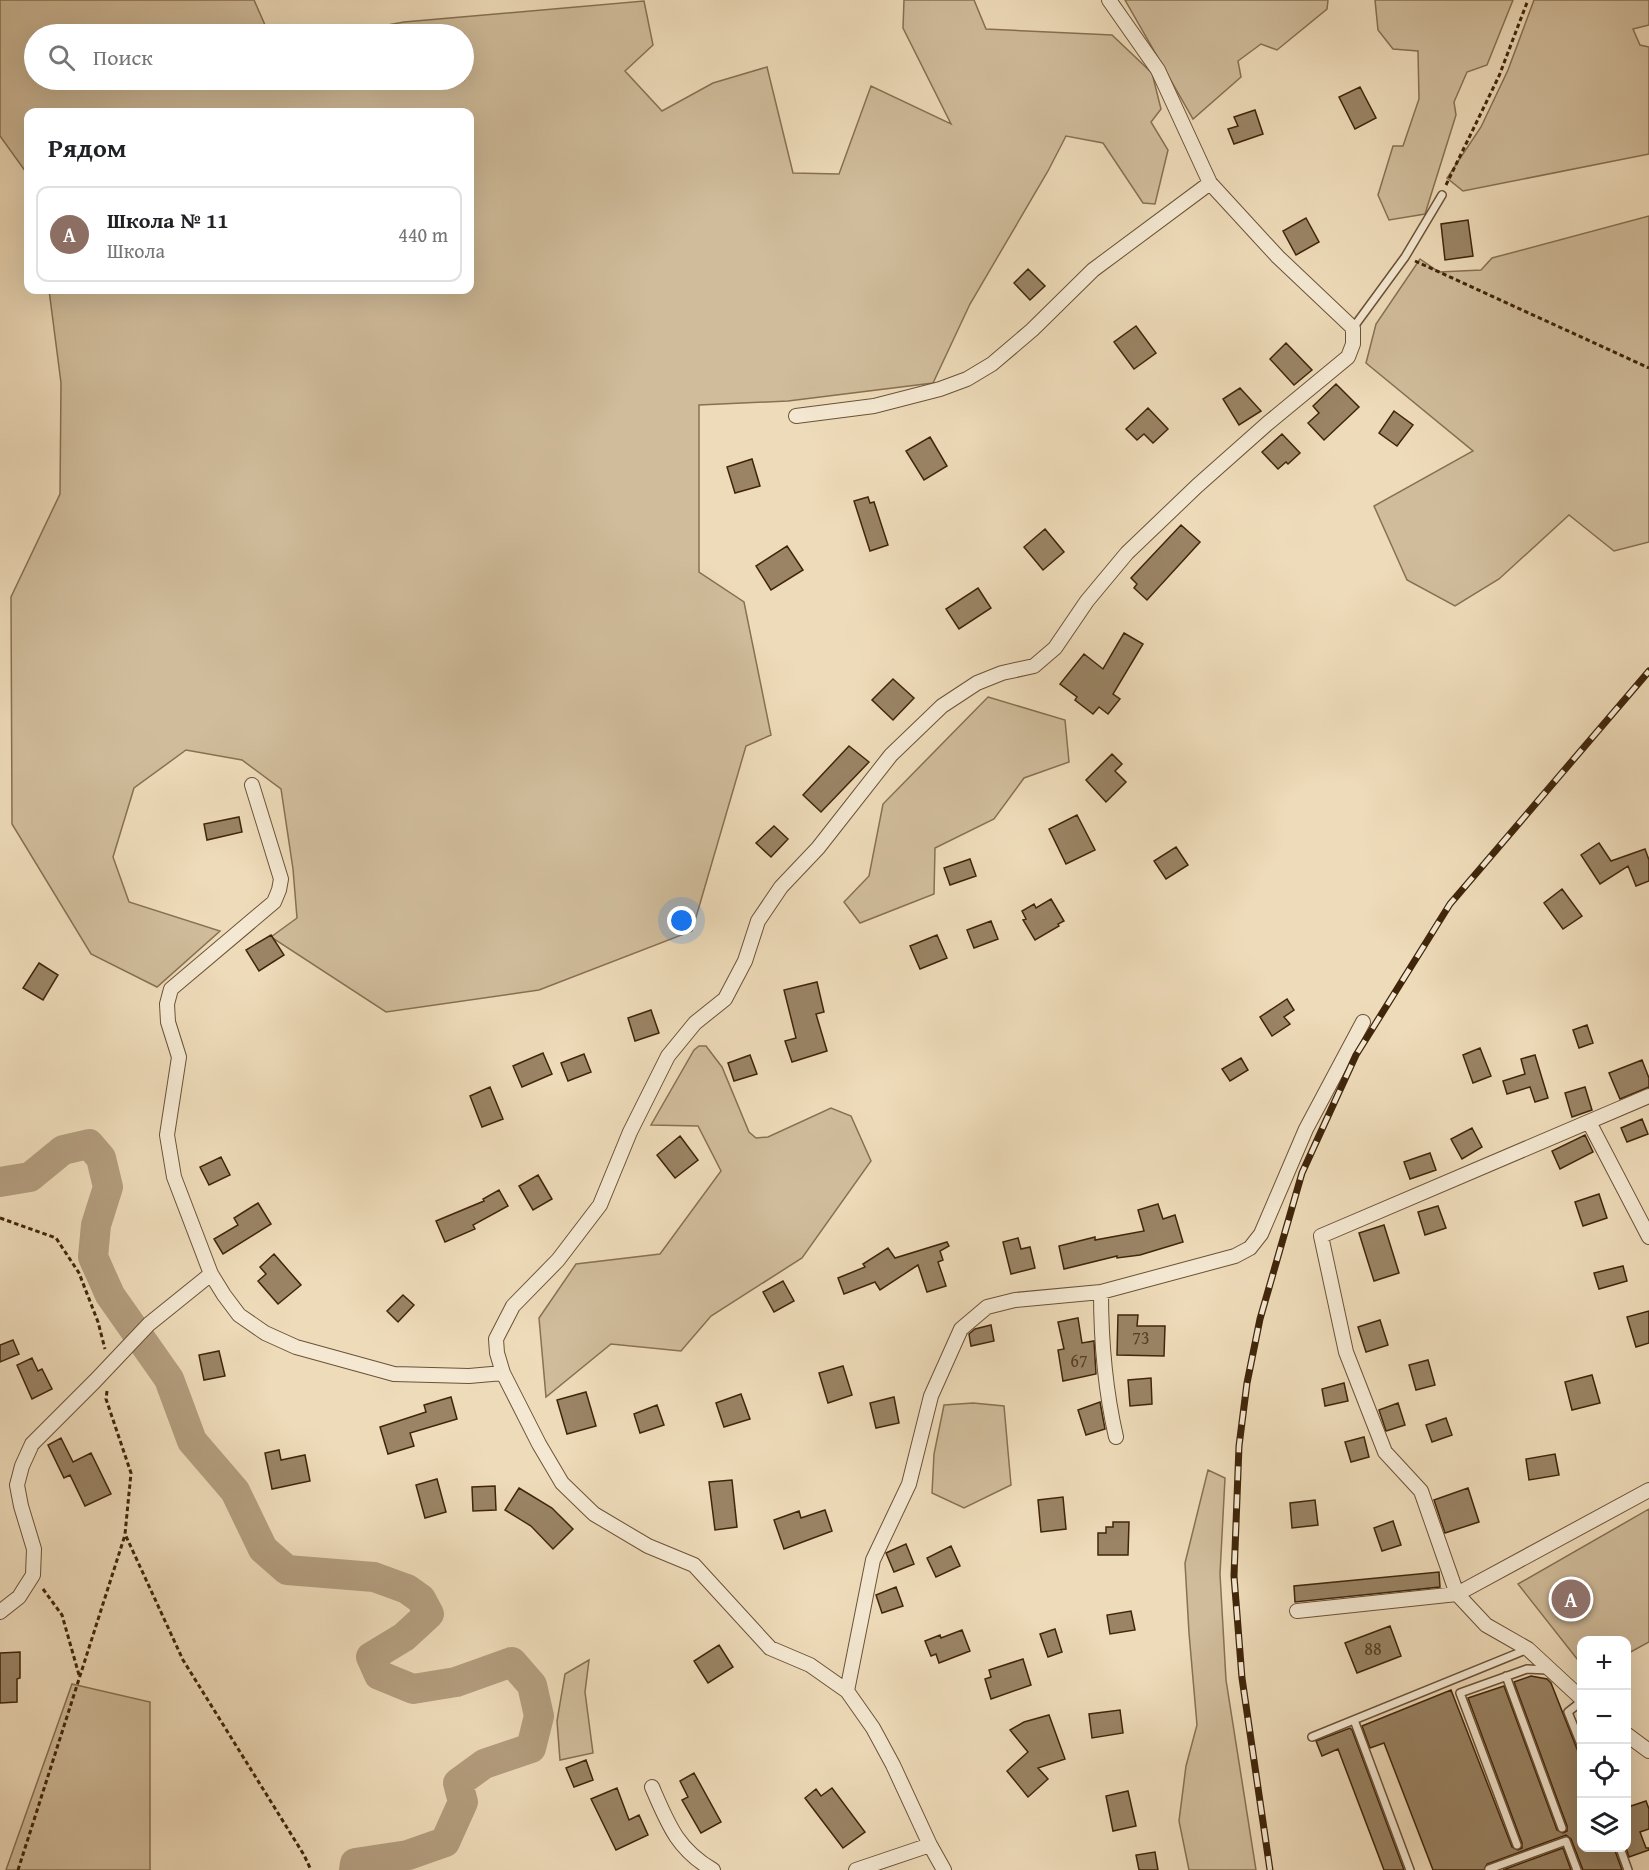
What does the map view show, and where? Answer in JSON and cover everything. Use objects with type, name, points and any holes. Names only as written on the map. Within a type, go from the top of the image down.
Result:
[{"type":"street","points":[[944,1870],[930,1845],[894,1765],[873,1728],[848,1692],[810,1665],[770,1648],[694,1565],[648,1546],[594,1514],[562,1483],[539,1444],[503,1372],[497,1353],[496,1338],[513,1306],[558,1260],[600,1205],[630,1132],[668,1056],[695,1023],[725,999],[745,961],[758,921],[781,887],[818,848],[891,755],[942,706],[977,683],[1002,673],[1034,666],[1055,648],[1087,601],[1127,553],[1197,486],[1268,423],[1348,357],[1353,344],[1353,328],[1278,257],[1210,183],[1158,70],[1109,0]]},
{"type":"street","points":[[796,416],[874,406],[940,389],[967,379],[992,364],[1032,330],[1093,270],[1210,183]]},
{"type":"street","points":[[252,785],[281,879],[279,890],[274,902],[171,989],[167,1004],[168,1022],[179,1057],[167,1135],[170,1155],[174,1177],[211,1274],[239,1315],[265,1333],[296,1347],[394,1374],[469,1376],[503,1372]]},
{"type":"street","points":[[848,1692],[873,1560],[909,1484],[931,1396],[961,1329],[987,1307],[1015,1300],[1101,1292],[1235,1256],[1250,1248],[1261,1234],[1306,1129],[1363,1022]]},
{"type":"street","points":[[1577,1696],[1528,1649],[1486,1625],[1457,1594],[1421,1491],[1385,1452],[1346,1352],[1321,1236],[1649,1096]]},
{"type":"street","points":[[1589,1122],[1649,1237]]},
{"type":"street","points":[[0,1612],[19,1597],[33,1575],[34,1549],[17,1485],[22,1466],[32,1444],[148,1324],[211,1274]]},
{"type":"street","points":[[1101,1292],[1101,1335],[1116,1437]]},
{"type":"street","points":[[1297,1611],[1457,1594],[1649,1490]]},
{"type":"street","points":[[1631,1738],[1649,1751]]},
{"type":"street","points":[[652,1787],[676,1839],[687,1852],[713,1870]]},
{"type":"street","points":[[856,1870],[930,1845]]},
{"type":"lane","points":[[1353,328],[1405,257],[1442,195]]},
{"type":"lane","points":[[1312,1737],[1528,1649]]},
{"type":"lane","points":[[1517,1845],[1460,1693],[1527,1669],[1550,1670]]},
{"type":"lane","points":[[1506,1676],[1562,1828]]},
{"type":"lane","points":[[1577,1704],[1568,1712],[1577,1736]]},
{"type":"lane","points":[[1354,1720],[1410,1870]]},
{"type":"lane","points":[[1489,1869],[1566,1841],[1577,1870]]},
{"type":"lane","points":[[1621,1852],[1628,1870]]},
{"type":"path","points":[[1442,195],[1499,76],[1528,0]]},
{"type":"path","points":[[1405,257],[1649,368]]},
{"type":"path","points":[[0,1218],[56,1238],[79,1273],[98,1322],[110,1365],[106,1399],[131,1473],[125,1534],[18,1870]]},
{"type":"path","points":[[125,1534],[183,1660],[304,1855],[311,1870]]},
{"type":"path","points":[[33,1575],[62,1615],[80,1675]]},
{"type":"shaded area","points":[[0,0],[254,0],[265,24],[24,24],[24,90],[474,90],[474,24],[393,24],[644,1],[653,45],[625,71],[662,111],[713,83],[767,67],[793,173],[839,174],[871,86],[951,124],[903,28],[904,0],[974,0],[986,29],[1112,35],[1152,73],[1161,109],[1151,122],[1168,150],[1155,204],[1143,203],[1103,143],[1066,136],[970,304],[933,383],[788,401],[699,405],[699,572],[744,602],[771,735],[746,746],[692,931],[539,990],[386,1012],[271,937],[297,918],[293,869],[281,789],[242,760],[186,750],[134,788],[113,857],[129,902],[220,931],[157,987],[91,954],[12,824],[11,597],[60,494],[61,383],[50,294],[474,294],[474,108],[24,108],[24,169],[0,136]]},
{"type":"shaded area","points":[[1125,0],[1328,0],[1327,9],[1277,50],[1261,44],[1238,61],[1241,77],[1193,119]]},
{"type":"shaded area","points":[[1375,0],[1513,0],[1487,65],[1467,72],[1454,102],[1456,115],[1425,214],[1389,220],[1378,195],[1393,146],[1403,146],[1419,99],[1418,51],[1393,49],[1378,30]]},
{"type":"shaded area","points":[[1534,0],[1649,0],[1649,25],[1633,29],[1640,45],[1649,47],[1649,154],[1463,191],[1447,178],[1481,127],[1508,70]]},
{"type":"shaded area","points":[[1649,216],[1649,542],[1614,551],[1569,515],[1499,579],[1455,606],[1407,580],[1374,506],[1473,451],[1366,363],[1376,324],[1420,259],[1439,272],[1481,270],[1492,258]]},
{"type":"shaded area","points":[[988,697],[1065,720],[1069,762],[1024,778],[994,819],[935,848],[934,894],[860,923],[844,902],[869,876],[883,804]]},
{"type":"shaded area","points":[[699,1046],[706,1046],[722,1067],[749,1132],[756,1138],[768,1137],[831,1108],[851,1116],[871,1161],[802,1258],[711,1316],[681,1351],[611,1344],[546,1397],[539,1318],[576,1264],[660,1254],[721,1171],[698,1126],[651,1125],[694,1050]]},
{"type":"shaded area","points":[[973,1403],[1004,1406],[1011,1485],[964,1508],[932,1493],[934,1454],[944,1405]]},
{"type":"shaded area","points":[[1208,1470],[1225,1478],[1220,1574],[1226,1680],[1256,1870],[1189,1870],[1179,1821],[1186,1766],[1197,1725],[1185,1563]]},
{"type":"shaded area","points":[[1649,1509],[1649,1642],[1631,1652],[1631,1636],[1577,1636],[1577,1659],[1518,1584]]},
{"type":"shaded area","points":[[589,1660],[585,1692],[593,1753],[560,1760],[557,1721],[565,1674]]},
{"type":"shaded area","points":[[72,1684],[150,1702],[150,1870],[6,1870]]},
{"type":"building","points":[[1360,87],[1376,118],[1355,129],[1339,97]]},
{"type":"building","points":[[1255,110],[1263,134],[1234,144],[1228,129],[1238,126],[1234,117]]},
{"type":"building","points":[[1306,218],[1319,242],[1296,255],[1283,231]]},
{"type":"building","points":[[1468,220],[1473,256],[1445,260],[1441,224]]},
{"type":"building","points":[[1028,269],[1045,286],[1030,300],[1014,283]]},
{"type":"building","points":[[1136,326],[1156,353],[1134,369],[1114,342]]},
{"type":"building","points":[[1286,343],[1312,370],[1294,385],[1270,359]]},
{"type":"building","points":[[1336,384],[1359,407],[1324,440],[1308,423],[1319,413],[1313,406]]},
{"type":"building","points":[[1240,388],[1261,411],[1239,425],[1223,399]]},
{"type":"building","points":[[1148,408],[1168,429],[1153,443],[1144,434],[1137,440],[1126,429]]},
{"type":"building","points":[[1394,411],[1413,425],[1397,446],[1379,433]]},
{"type":"building","points":[[1282,434],[1300,453],[1288,464],[1286,462],[1278,469],[1262,452]]},
{"type":"building","points":[[930,437],[947,466],[924,480],[906,451]]},
{"type":"building","points":[[752,459],[760,486],[735,493],[727,467]]},
{"type":"building","points":[[868,497],[870,503],[874,502],[888,545],[870,551],[854,501]]},
{"type":"building","points":[[1181,525],[1200,542],[1147,600],[1134,588],[1137,584],[1131,578]]},
{"type":"building","points":[[1045,529],[1064,552],[1043,570],[1024,547]]},
{"type":"building","points":[[787,546],[803,570],[771,590],[756,566]]},
{"type":"building","points":[[978,588],[991,608],[959,629],[946,609]]},
{"type":"building","points":[[1124,633],[1143,644],[1113,694],[1120,699],[1108,714],[1099,707],[1093,714],[1075,700],[1077,697],[1060,684],[1084,654],[1103,669]]},
{"type":"building","points":[[893,679],[914,698],[893,720],[872,700]]},
{"type":"building","points":[[849,746],[869,762],[821,812],[803,795]]},
{"type":"building","points":[[1112,754],[1122,764],[1115,771],[1126,782],[1106,802],[1086,780]]},
{"type":"building","points":[[1077,815],[1095,850],[1066,864],[1049,829]]},
{"type":"building","points":[[239,817],[242,832],[207,840],[204,824]]},
{"type":"building","points":[[774,826],[788,839],[771,857],[756,843]]},
{"type":"building","points":[[1599,843],[1611,861],[1645,849],[1649,860],[1649,881],[1636,886],[1628,866],[1600,884],[1581,855]]},
{"type":"building","points":[[1176,847],[1188,865],[1166,879],[1154,861]]},
{"type":"building","points":[[970,859],[976,876],[950,885],[944,868]]},
{"type":"building","points":[[1562,889],[1582,916],[1563,929],[1544,903]]},
{"type":"building","points":[[1051,899],[1064,921],[1035,940],[1023,920],[1026,919],[1022,911],[1034,904],[1036,908]]},
{"type":"building","points":[[991,921],[998,939],[974,948],[967,930]]},
{"type":"building","points":[[271,935],[284,955],[259,971],[246,950]]},
{"type":"building","points":[[937,935],[947,958],[920,969],[910,946]]},
{"type":"building","points":[[39,963],[58,975],[43,1000],[23,988]]},
{"type":"building","points":[[817,982],[824,1012],[816,1014],[827,1051],[792,1062],[785,1041],[796,1038],[784,990]]},
{"type":"building","points":[[1287,999],[1294,1010],[1284,1017],[1290,1024],[1272,1036],[1260,1017]]},
{"type":"building","points":[[651,1010],[659,1033],[635,1041],[628,1018]]},
{"type":"building","points":[[1587,1025],[1593,1043],[1579,1048],[1573,1030]]},
{"type":"building","points":[[1480,1048],[1491,1076],[1473,1083],[1463,1055]]},
{"type":"building","points":[[543,1053],[552,1074],[522,1087],[513,1066]]},
{"type":"building","points":[[584,1054],[591,1072],[568,1081],[561,1063]]},
{"type":"building","points":[[750,1055],[757,1074],[734,1081],[728,1063]]},
{"type":"building","points":[[1535,1055],[1548,1098],[1535,1102],[1530,1087],[1507,1094],[1503,1081],[1525,1074],[1521,1059]]},
{"type":"building","points":[[1241,1058],[1248,1070],[1230,1081],[1222,1069]]},
{"type":"building","points":[[1642,1060],[1649,1078],[1649,1087],[1620,1099],[1609,1073]]},
{"type":"building","points":[[490,1087],[503,1119],[482,1127],[470,1096]]},
{"type":"building","points":[[1585,1087],[1592,1110],[1572,1117],[1565,1093]]},
{"type":"building","points":[[1642,1119],[1648,1134],[1627,1142],[1621,1128]]},
{"type":"building","points":[[1472,1128],[1482,1147],[1462,1159],[1451,1139]]},
{"type":"building","points":[[1585,1135],[1593,1152],[1560,1169],[1552,1151]]},
{"type":"building","points":[[680,1136],[698,1160],[675,1178],[657,1155]]},
{"type":"building","points":[[1430,1153],[1436,1170],[1410,1179],[1404,1162]]},
{"type":"building","points":[[221,1157],[230,1175],[209,1185],[200,1167]]},
{"type":"building","points":[[538,1175],[552,1199],[533,1210],[519,1186]]},
{"type":"building","points":[[499,1190],[508,1206],[473,1225],[475,1229],[445,1242],[436,1221],[484,1201],[483,1199]]},
{"type":"building","points":[[1599,1194],[1607,1218],[1583,1226],[1575,1202]]},
{"type":"building","points":[[258,1203],[271,1224],[223,1254],[214,1239],[238,1225],[234,1218]]},
{"type":"building","points":[[1158,1204],[1163,1219],[1175,1215],[1183,1242],[1140,1255],[1117,1258],[1117,1256],[1064,1269],[1059,1246],[1095,1237],[1095,1240],[1144,1231],[1138,1210]]},
{"type":"building","points":[[1438,1206],[1446,1228],[1425,1235],[1418,1212]]},
{"type":"building","points":[[1384,1225],[1399,1273],[1374,1281],[1359,1233]]},
{"type":"building","points":[[1018,1238],[1021,1249],[1030,1247],[1035,1268],[1011,1274],[1003,1242]]},
{"type":"building","points":[[947,1242],[949,1246],[940,1251],[943,1260],[938,1262],[946,1286],[927,1292],[918,1265],[880,1290],[875,1282],[844,1294],[838,1278],[865,1267],[863,1264],[888,1248],[895,1258]]},
{"type":"building","points":[[274,1254],[301,1285],[278,1304],[258,1281],[266,1274],[260,1267]]},
{"type":"building","points":[[1623,1266],[1627,1281],[1599,1289],[1594,1273]]},
{"type":"building","points":[[783,1281],[794,1301],[774,1312],[763,1292]]},
{"type":"building","points":[[403,1295],[414,1305],[398,1322],[387,1311]]},
{"type":"building","points":[[1649,1311],[1649,1343],[1636,1347],[1627,1317]]},
{"type":"building","points":[[1118,1315],[1138,1315],[1137,1326],[1165,1326],[1164,1356],[1117,1355]]},
{"type":"building","points":[[1078,1318],[1082,1343],[1094,1341],[1096,1374],[1063,1381],[1058,1350],[1064,1349],[1058,1322]]},
{"type":"building","points":[[1380,1320],[1388,1345],[1366,1352],[1358,1327]]},
{"type":"building","points":[[991,1325],[994,1341],[971,1346],[969,1334],[975,1329]]},
{"type":"building","points":[[13,1340],[19,1354],[0,1362],[0,1345]]},
{"type":"building","points":[[219,1351],[225,1376],[204,1380],[199,1355]]},
{"type":"building","points":[[32,1358],[38,1371],[42,1369],[52,1389],[32,1399],[17,1365]]},
{"type":"building","points":[[1428,1360],[1435,1385],[1416,1390],[1409,1365]]},
{"type":"building","points":[[843,1366],[852,1395],[828,1403],[819,1373]]},
{"type":"building","points":[[1592,1375],[1600,1403],[1572,1410],[1565,1382]]},
{"type":"building","points":[[1151,1378],[1152,1404],[1130,1406],[1128,1380]]},
{"type":"building","points":[[1344,1383],[1348,1401],[1325,1406],[1322,1389]]},
{"type":"building","points":[[586,1392],[596,1426],[567,1434],[557,1400]]},
{"type":"building","points":[[741,1394],[750,1419],[724,1427],[716,1403]]},
{"type":"building","points":[[451,1397],[457,1419],[410,1433],[414,1446],[388,1454],[380,1427],[426,1412],[424,1405]]},
{"type":"building","points":[[894,1397],[899,1423],[876,1428],[870,1403]]},
{"type":"building","points":[[1100,1402],[1105,1429],[1086,1435],[1078,1410]]},
{"type":"building","points":[[1398,1403],[1405,1425],[1386,1431],[1379,1410]]},
{"type":"building","points":[[657,1405],[664,1425],[640,1433],[634,1414]]},
{"type":"building","points":[[1446,1418],[1452,1435],[1432,1442],[1426,1425]]},
{"type":"building","points":[[1364,1437],[1369,1457],[1351,1462],[1345,1442]]},
{"type":"building","points":[[61,1438],[73,1462],[91,1453],[111,1494],[85,1506],[70,1475],[64,1478],[48,1445]]},
{"type":"building","points":[[279,1450],[281,1460],[305,1455],[310,1481],[272,1489],[265,1453]]},
{"type":"building","points":[[1555,1454],[1559,1475],[1529,1480],[1526,1459]]},
{"type":"building","points":[[437,1479],[446,1512],[425,1518],[416,1485]]},
{"type":"building","points":[[732,1480],[737,1527],[715,1530],[709,1482]]},
{"type":"building","points":[[495,1486],[496,1510],[473,1511],[472,1487]]},
{"type":"building","points":[[519,1488],[552,1508],[573,1529],[553,1549],[531,1526],[505,1510]]},
{"type":"building","points":[[1468,1488],[1479,1522],[1445,1533],[1434,1500]]},
{"type":"building","points":[[1063,1497],[1066,1529],[1041,1532],[1038,1500]]},
{"type":"building","points":[[1315,1500],[1318,1525],[1292,1528],[1290,1503]]},
{"type":"building","points":[[825,1510],[832,1531],[784,1549],[774,1520],[799,1511],[801,1518]]},
{"type":"building","points":[[1393,1521],[1401,1545],[1382,1551],[1374,1528]]},
{"type":"building","points":[[1113,1522],[1129,1522],[1128,1555],[1098,1555],[1098,1533],[1106,1533],[1106,1527],[1113,1527]]},
{"type":"building","points":[[906,1544],[914,1564],[894,1572],[886,1553]]},
{"type":"building","points":[[951,1546],[960,1566],[936,1577],[927,1558]]},
{"type":"building","points":[[1439,1572],[1440,1587],[1295,1602],[1294,1586]]},
{"type":"building","points":[[896,1587],[903,1606],[882,1613],[876,1595]]},
{"type":"building","points":[[1131,1611],[1135,1630],[1110,1634],[1107,1615]]},
{"type":"building","points":[[1390,1626],[1401,1656],[1357,1673],[1345,1643]]},
{"type":"building","points":[[1055,1629],[1062,1652],[1048,1657],[1040,1634]]},
{"type":"building","points":[[962,1630],[970,1651],[939,1663],[936,1654],[931,1656],[925,1641]]},
{"type":"building","points":[[719,1645],[733,1667],[708,1683],[694,1661]]},
{"type":"building","points":[[20,1652],[17,1702],[0,1703],[0,1653]]},
{"type":"building","points":[[1023,1659],[1031,1685],[991,1699],[985,1679],[991,1677],[989,1670]]},
{"type":"building","points":[[1531,1676],[1547,1679],[1551,1683],[1577,1749],[1577,1852],[1615,1852],[1622,1870],[1583,1870],[1571,1839],[1566,1835],[1487,1864],[1484,1870],[1433,1870],[1384,1743],[1370,1748],[1362,1726],[1451,1690],[1512,1847],[1518,1850],[1522,1848],[1522,1843],[1468,1698],[1504,1686],[1557,1830],[1563,1833],[1567,1831],[1567,1826],[1514,1682]]},
{"type":"building","points":[[1120,1710],[1123,1733],[1092,1738],[1089,1714]]},
{"type":"building","points":[[1049,1715],[1065,1759],[1038,1768],[1048,1779],[1028,1797],[1007,1771],[1028,1752],[1010,1730],[1024,1722]]},
{"type":"building","points":[[1350,1728],[1404,1870],[1384,1870],[1338,1749],[1322,1756],[1316,1741]]},
{"type":"building","points":[[586,1760],[593,1780],[574,1787],[566,1768]]},
{"type":"building","points":[[694,1773],[721,1822],[701,1833],[682,1800],[688,1797],[680,1781]]},
{"type":"building","points":[[617,1788],[629,1820],[639,1815],[648,1835],[616,1850],[591,1799]]},
{"type":"building","points":[[832,1788],[865,1832],[843,1848],[805,1798],[816,1789],[821,1796]]},
{"type":"building","points":[[1128,1791],[1136,1826],[1113,1831],[1106,1796]]},
{"type":"building","points":[[1646,1801],[1649,1809],[1649,1829],[1640,1832],[1649,1850],[1629,1857],[1627,1852],[1631,1852],[1631,1806]]},
{"type":"building","points":[[1563,1848],[1571,1870],[1503,1870]]},
{"type":"building","points":[[1155,1852],[1158,1870],[1139,1870],[1136,1855]]},
{"type":"waterway","points":[[0,1182],[30,1177],[63,1150],[89,1144],[101,1158],[108,1187],[96,1225],[93,1257],[110,1295],[169,1379],[192,1441],[235,1491],[263,1549],[287,1570],[374,1577],[407,1589],[421,1599],[429,1614],[404,1637],[371,1657],[379,1675],[413,1689],[456,1682],[512,1662],[532,1685],[539,1716],[531,1748],[484,1764],[458,1783],[463,1802],[445,1842],[408,1855],[355,1863],[354,1870]]},
{"type":"railway","points":[[1270,1870],[1242,1678],[1234,1576],[1239,1446],[1247,1383],[1260,1319],[1302,1173],[1356,1055],[1450,904],[1649,671]]},
{"type":"place","name":"Школа № 11","points":[[1571,1599]]}]
